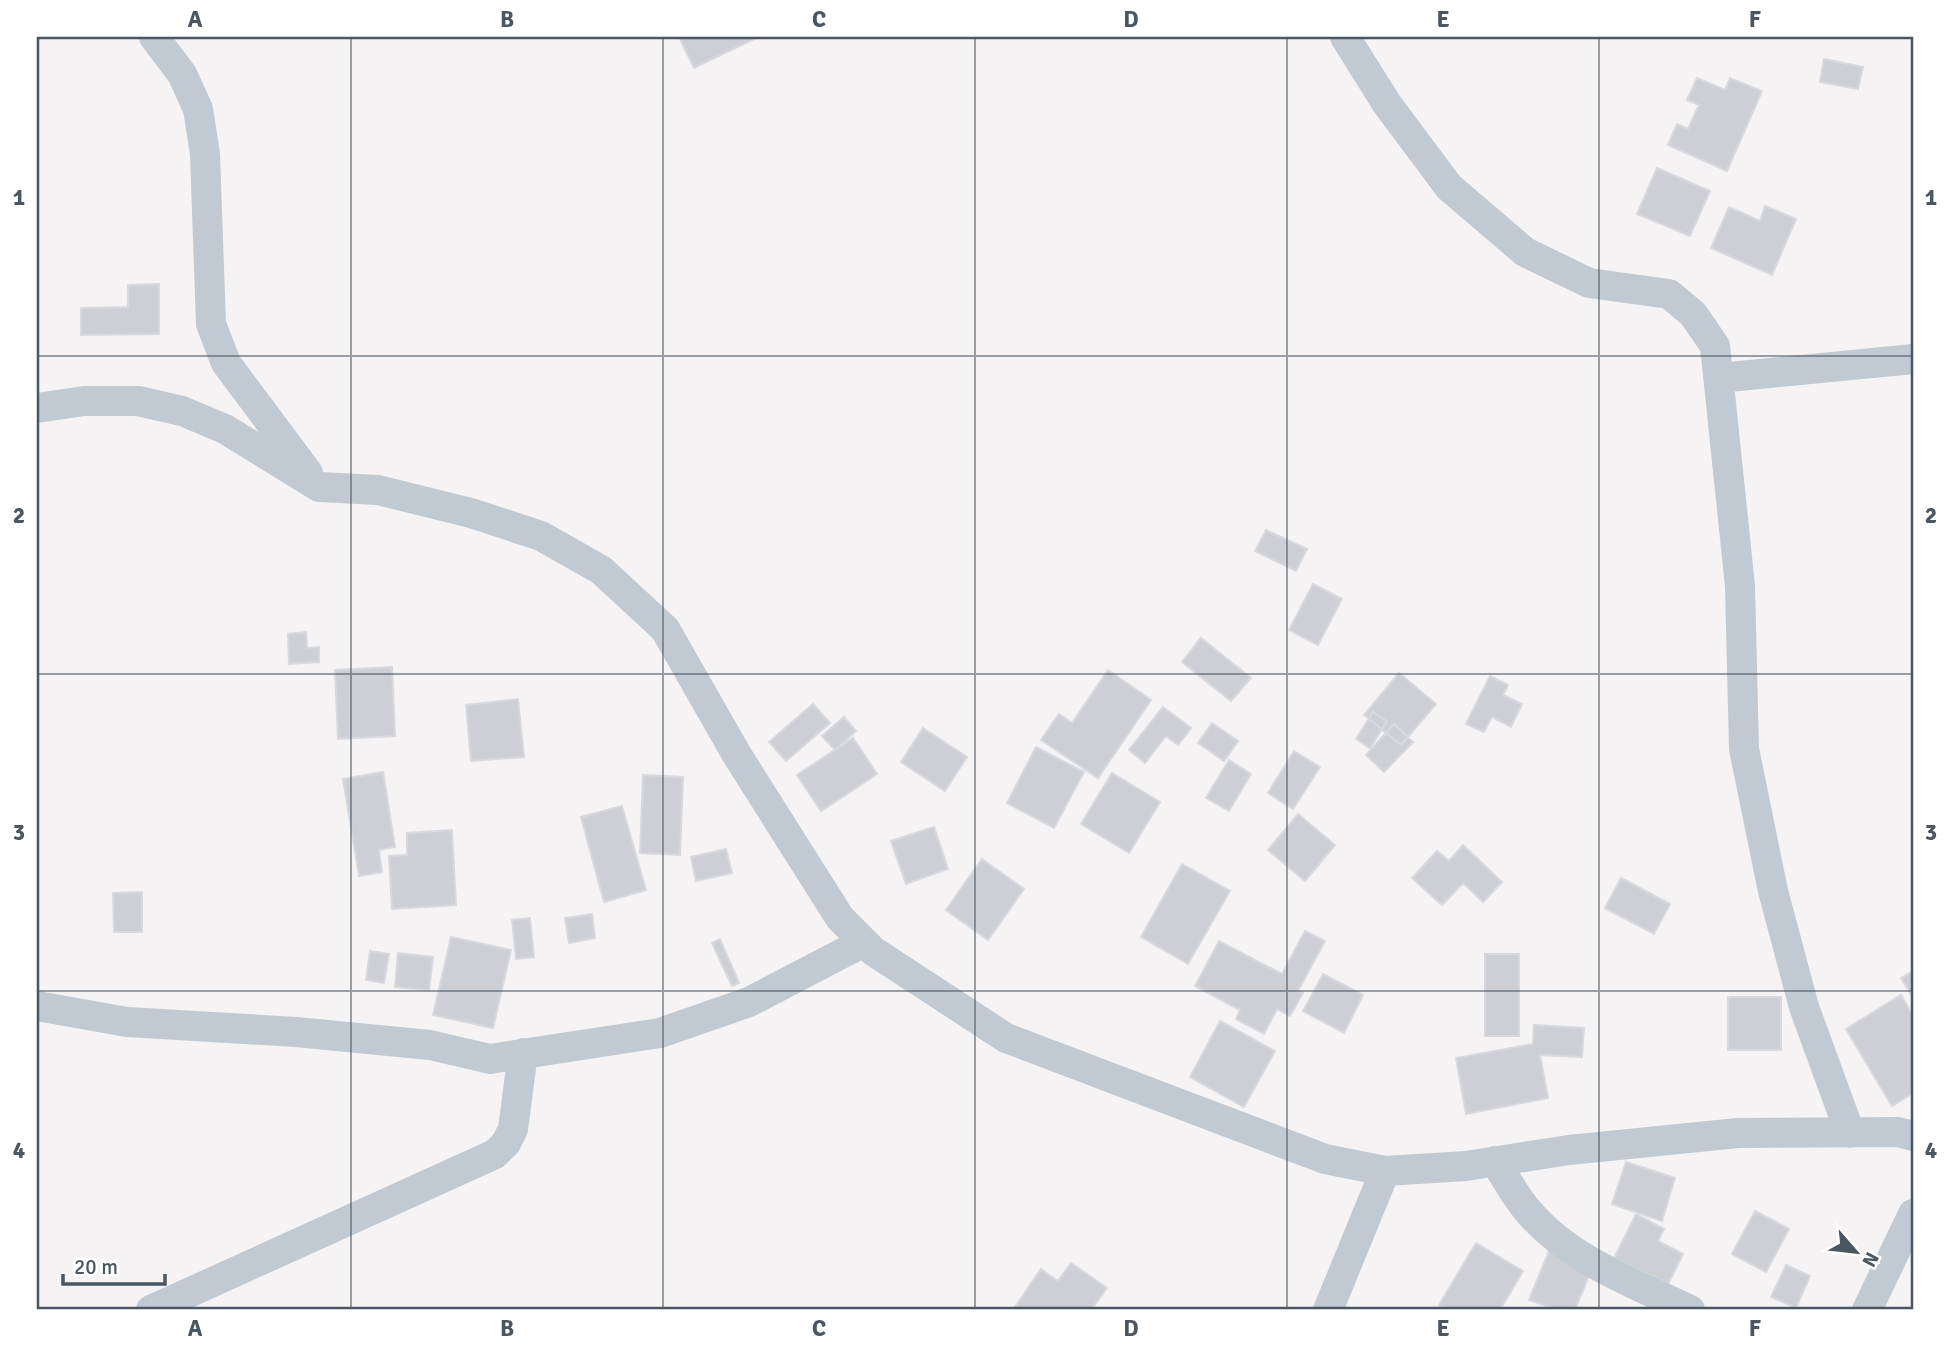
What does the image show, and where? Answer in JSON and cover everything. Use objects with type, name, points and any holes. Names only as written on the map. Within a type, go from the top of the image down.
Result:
[{"type":"street","points":[[154,37],[182,74],[198,109],[205,154],[211,324],[226,363],[319,487]]},
{"type":"street","points":[[1345,37],[1387,104],[1449,187],[1525,252],[1589,283],[1669,294],[1693,314],[1715,346],[1740,586],[1744,749],[1773,891],[1804,1007],[1850,1133]]},
{"type":"street","points":[[1719,378],[1913,359]]},
{"type":"street","points":[[37,408],[84,401],[138,401],[182,411],[225,429],[319,487],[378,490],[471,513],[541,536],[601,570],[665,629],[737,755],[840,918],[873,951],[1006,1038],[1325,1159],[1385,1171],[1466,1166],[1569,1150],[1738,1133],[1898,1132],[1913,1136]]},
{"type":"street","points":[[37,1006],[127,1022],[296,1032],[430,1045],[490,1059],[660,1033],[750,1002],[864,942]]},
{"type":"street","points":[[151,1310],[495,1154],[506,1143],[513,1129],[523,1054]]},
{"type":"street","points":[[1495,1161],[1527,1211],[1564,1244],[1590,1262],[1690,1310]]},
{"type":"street","points":[[1328,1310],[1385,1171]]},
{"type":"street","points":[[1867,1310],[1913,1214]]},
{"type":"building","points":[[679,37],[758,37],[694,68]]},
{"type":"building","points":[[1824,59],[1863,67],[1858,89],[1820,82]]},
{"type":"building","points":[[1697,78],[1725,90],[1730,78],[1762,91],[1727,171],[1668,145],[1677,124],[1688,129],[1699,105],[1687,100]]},
{"type":"building","points":[[1657,168],[1710,191],[1690,236],[1637,214]]},
{"type":"building","points":[[1765,206],[1796,219],[1772,275],[1711,248],[1729,207],[1760,221]]},
{"type":"building","points":[[159,284],[159,334],[81,335],[81,308],[128,307],[128,285]]},
{"type":"building","points":[[1266,530],[1307,549],[1296,571],[1255,551]]},
{"type":"building","points":[[1313,584],[1342,599],[1318,645],[1289,630]]},
{"type":"building","points":[[306,632],[307,648],[319,647],[319,662],[289,664],[288,634]]},
{"type":"building","points":[[1201,638],[1251,678],[1231,701],[1182,662]]},
{"type":"building","points":[[392,667],[395,736],[338,739],[335,670]]},
{"type":"building","points":[[1108,670],[1151,700],[1098,778],[1041,740],[1059,714],[1072,723]]},
{"type":"building","points":[[1399,673],[1436,704],[1401,745],[1364,715]]},
{"type":"building","points":[[1490,676],[1508,685],[1503,695],[1522,704],[1511,727],[1492,717],[1484,732],[1466,724]]},
{"type":"building","points":[[518,699],[524,757],[471,761],[466,705]]},
{"type":"building","points":[[813,704],[830,723],[786,761],[769,742]]},
{"type":"building","points":[[1163,707],[1191,728],[1178,745],[1166,736],[1145,763],[1129,750]]},
{"type":"building","points":[[1373,712],[1387,721],[1370,748],[1356,739]]},
{"type":"building","points":[[844,717],[856,731],[835,750],[822,736]]},
{"type":"building","points":[[1212,723],[1238,741],[1224,761],[1198,743]]},
{"type":"building","points":[[1394,724],[1413,742],[1384,772],[1366,755]]},
{"type":"building","points":[[923,728],[967,757],[945,791],[901,762]]},
{"type":"building","points":[[853,738],[877,774],[821,811],[797,775]]},
{"type":"building","points":[[1036,747],[1084,772],[1054,828],[1007,803]]},
{"type":"building","points":[[1294,751],[1320,767],[1293,809],[1268,793]]},
{"type":"building","points":[[1229,760],[1251,774],[1229,811],[1206,798]]},
{"type":"building","points":[[383,772],[395,847],[379,850],[382,872],[359,876],[343,779]]},
{"type":"building","points":[[1112,773],[1160,802],[1129,853],[1081,824]]},
{"type":"building","points":[[643,775],[683,777],[680,855],[640,853]]},
{"type":"building","points":[[622,806],[646,890],[604,902],[581,817]]},
{"type":"building","points":[[1298,814],[1335,845],[1305,881],[1268,850]]},
{"type":"building","points":[[934,827],[948,869],[906,884],[891,841]]},
{"type":"building","points":[[452,830],[456,905],[392,909],[389,856],[407,855],[407,833]]},
{"type":"building","points":[[1463,845],[1502,882],[1483,902],[1463,883],[1442,905],[1412,878],[1437,851],[1449,861]]},
{"type":"building","points":[[726,849],[732,873],[696,881],[691,857]]},
{"type":"building","points":[[982,859],[1024,889],[988,940],[946,910]]},
{"type":"building","points":[[1182,864],[1230,891],[1188,964],[1141,937]]},
{"type":"building","points":[[1621,878],[1670,904],[1654,934],[1605,908]]},
{"type":"building","points":[[142,892],[142,932],[114,932],[113,893]]},
{"type":"building","points":[[592,914],[595,938],[569,943],[565,918]]},
{"type":"building","points":[[530,918],[534,957],[516,959],[512,920]]},
{"type":"building","points":[[1305,931],[1325,941],[1298,991],[1303,993],[1290,1016],[1277,1009],[1264,1034],[1236,1019],[1240,1010],[1195,986],[1219,941],[1282,974]]},
{"type":"building","points":[[451,937],[511,950],[493,1028],[433,1015]]},
{"type":"building","points":[[720,939],[739,983],[732,986],[712,943]]},
{"type":"building","points":[[370,951],[389,954],[384,983],[366,980]]},
{"type":"building","points":[[398,953],[433,957],[429,990],[395,987]]},
{"type":"building","points":[[1485,954],[1519,954],[1519,1036],[1485,1036]]},
{"type":"building","points":[[1913,971],[1913,997],[1901,978]]},
{"type":"building","points":[[1323,974],[1363,995],[1344,1033],[1303,1011]]},
{"type":"building","points":[[1901,995],[1913,1016],[1913,1093],[1892,1106],[1846,1029]]},
{"type":"building","points":[[1728,997],[1781,997],[1781,1050],[1728,1050]]},
{"type":"building","points":[[1220,1021],[1275,1051],[1244,1107],[1190,1077]]},
{"type":"building","points":[[1534,1025],[1584,1028],[1582,1057],[1540,1055],[1548,1098],[1466,1114],[1456,1058],[1533,1044]]},
{"type":"building","points":[[1626,1162],[1675,1178],[1662,1221],[1612,1204]]},
{"type":"building","points":[[1755,1211],[1789,1229],[1766,1272],[1732,1254]]},
{"type":"building","points":[[1636,1214],[1664,1229],[1658,1241],[1683,1254],[1668,1284],[1614,1258]]},
{"type":"building","points":[[1476,1243],[1523,1271],[1500,1310],[1449,1310],[1439,1305]]},
{"type":"building","points":[[1549,1251],[1592,1268],[1575,1310],[1557,1310],[1529,1300]]},
{"type":"building","points":[[1071,1263],[1107,1288],[1091,1310],[1013,1310],[1041,1269],[1058,1281]]},
{"type":"building","points":[[1786,1265],[1810,1276],[1796,1308],[1771,1297]]}]
